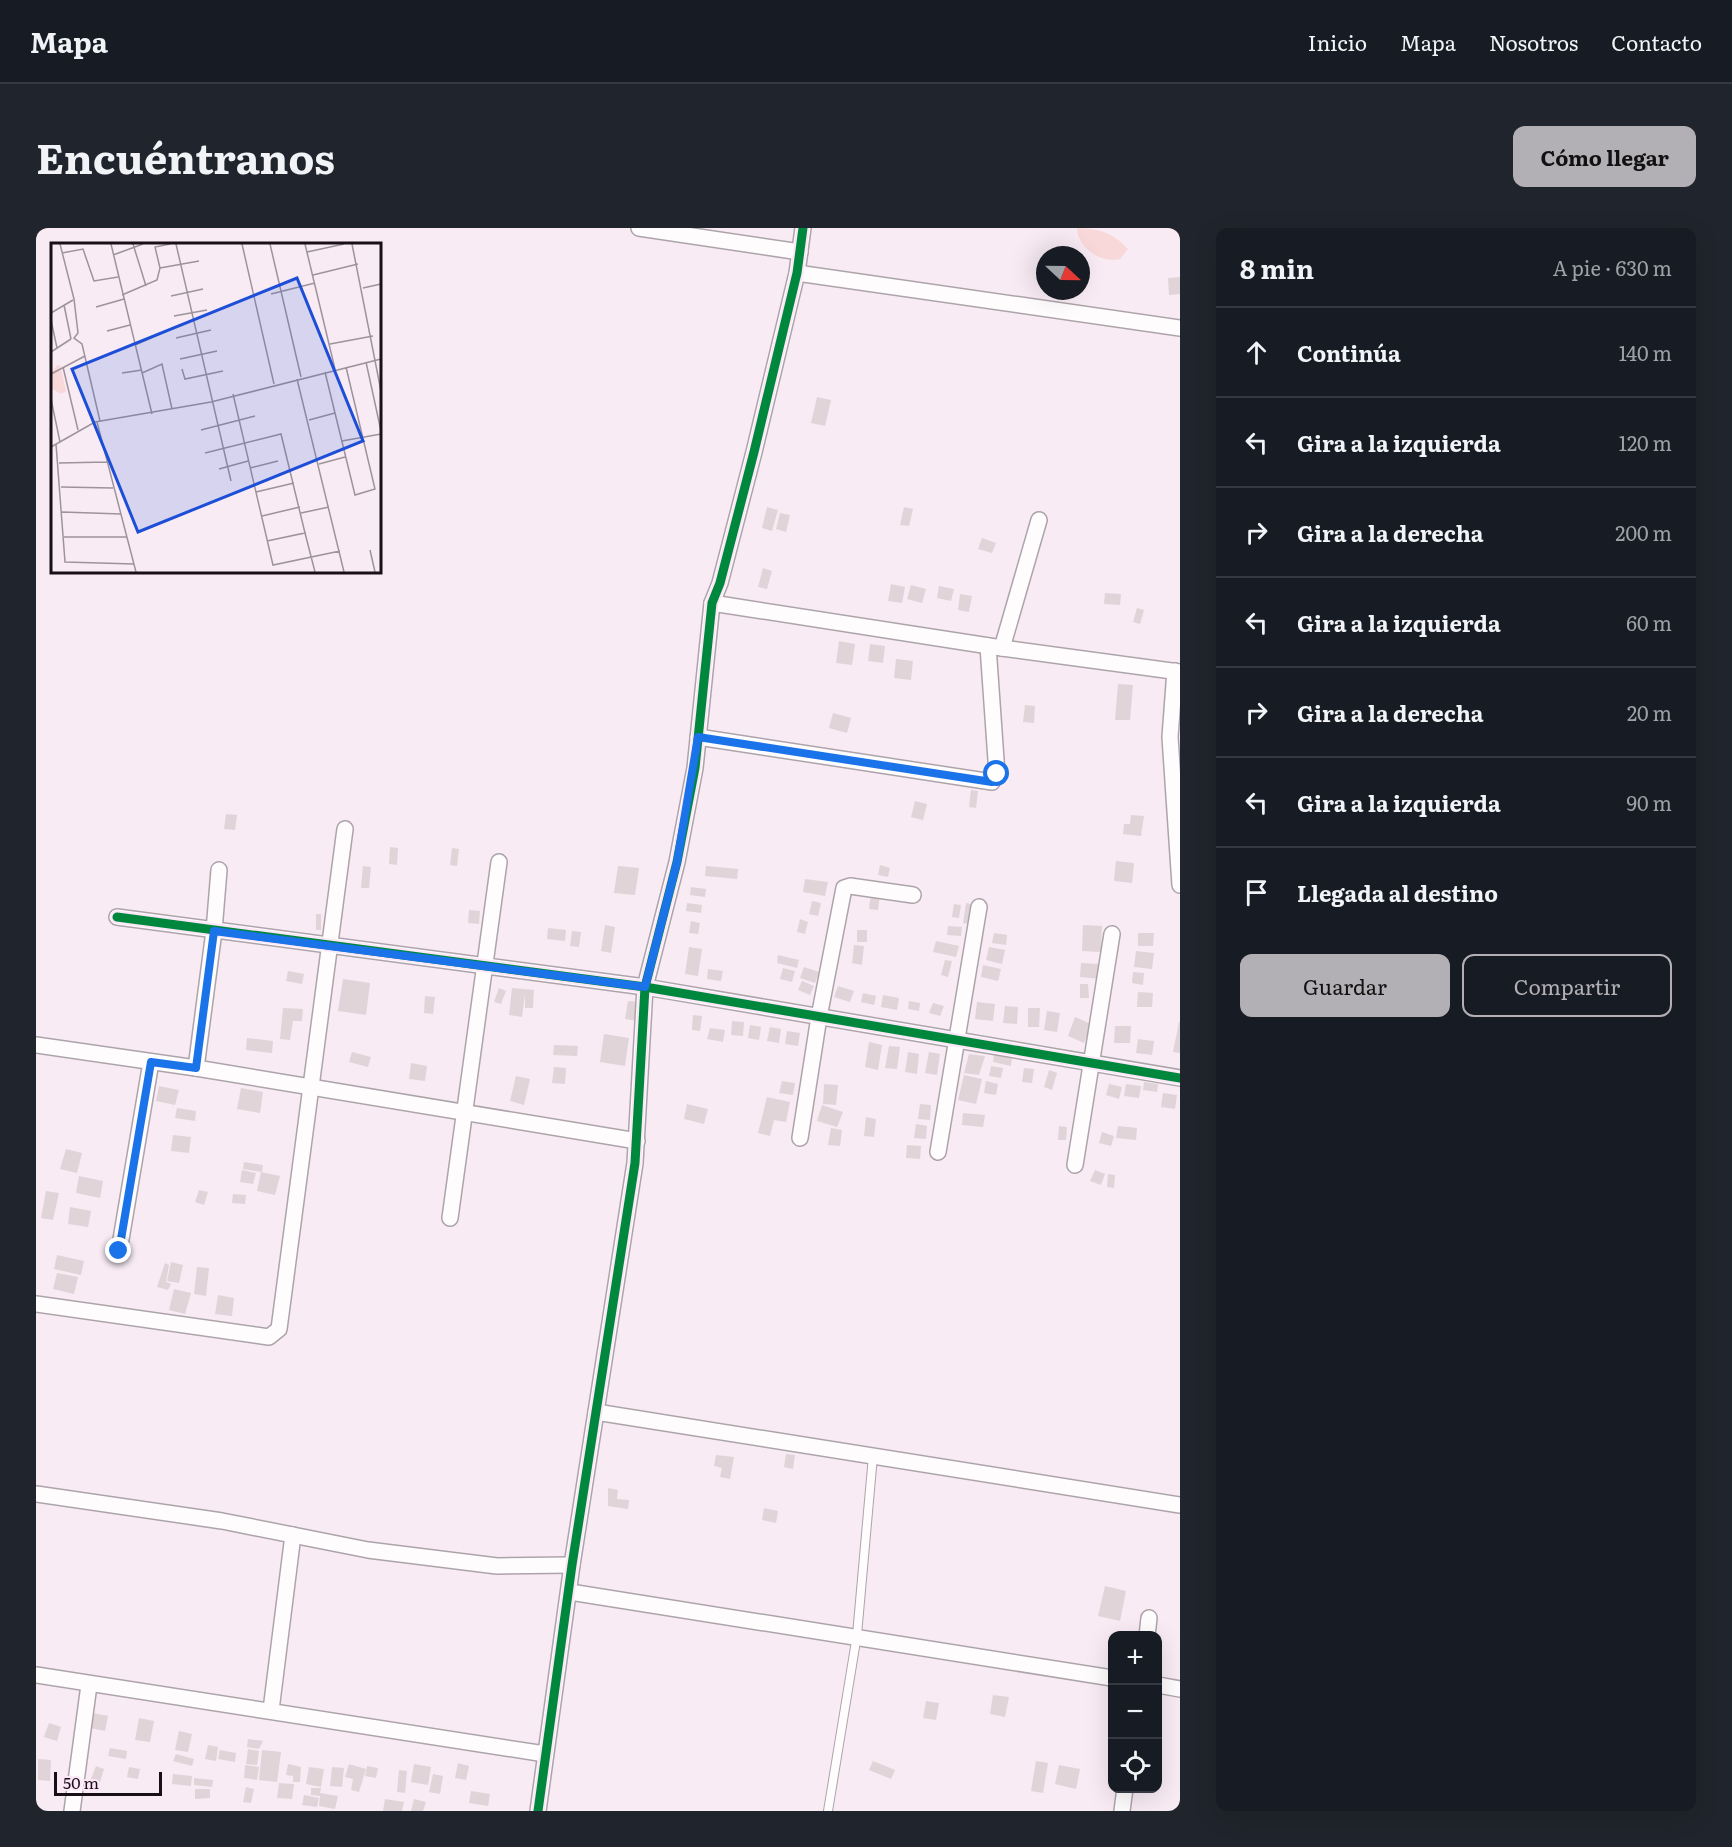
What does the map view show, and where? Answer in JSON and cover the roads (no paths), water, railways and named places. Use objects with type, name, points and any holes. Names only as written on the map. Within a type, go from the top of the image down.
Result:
[{"type":"street","points":[[639,228],[800,252]]},
{"type":"street","points":[[538,1811],[572,1565],[635,1163],[645,987],[677,862],[698,737],[712,603],[720,583],[797,273],[802,228]]},
{"type":"street","points":[[797,273],[1180,328]]},
{"type":"street","points":[[698,737],[992,782],[997,774],[995,647],[1039,520]]},
{"type":"street","points":[[712,603],[995,647],[1177,672],[1170,736],[1180,885]]},
{"type":"street","points":[[36,1304],[269,1337],[279,1329],[345,829]]},
{"type":"street","points":[[450,1218],[487,965],[499,862]]},
{"type":"street","points":[[196,1068],[214,931],[219,870]]},
{"type":"street","points":[[800,1138],[819,1017],[844,888],[850,886],[913,895]]},
{"type":"street","points":[[938,1152],[979,907]]},
{"type":"street","points":[[117,917],[645,987],[1180,1078]]},
{"type":"street","points":[[1075,1165],[1113,934]]},
{"type":"street","points":[[36,1045],[196,1068],[636,1141]]},
{"type":"street","points":[[119,1251],[151,1062]]},
{"type":"street","points":[[596,1412],[1180,1505]]},
{"type":"street","points":[[36,1494],[222,1521],[368,1550],[497,1566],[572,1565]]},
{"type":"street","points":[[271,1710],[293,1535]]},
{"type":"street","points":[[570,1592],[857,1635],[1108,1677]]},
{"type":"street","points":[[1147,1631],[1149,1618]]},
{"type":"street","points":[[36,1675],[545,1754]]},
{"type":"street","points":[[72,1811],[89,1685]]},
{"type":"street","points":[[1162,1686],[1180,1689]]},
{"type":"street","points":[[1122,1811],[1124,1793]]},
{"type":"lane","points":[[828,1811],[857,1635],[873,1456]]}]
